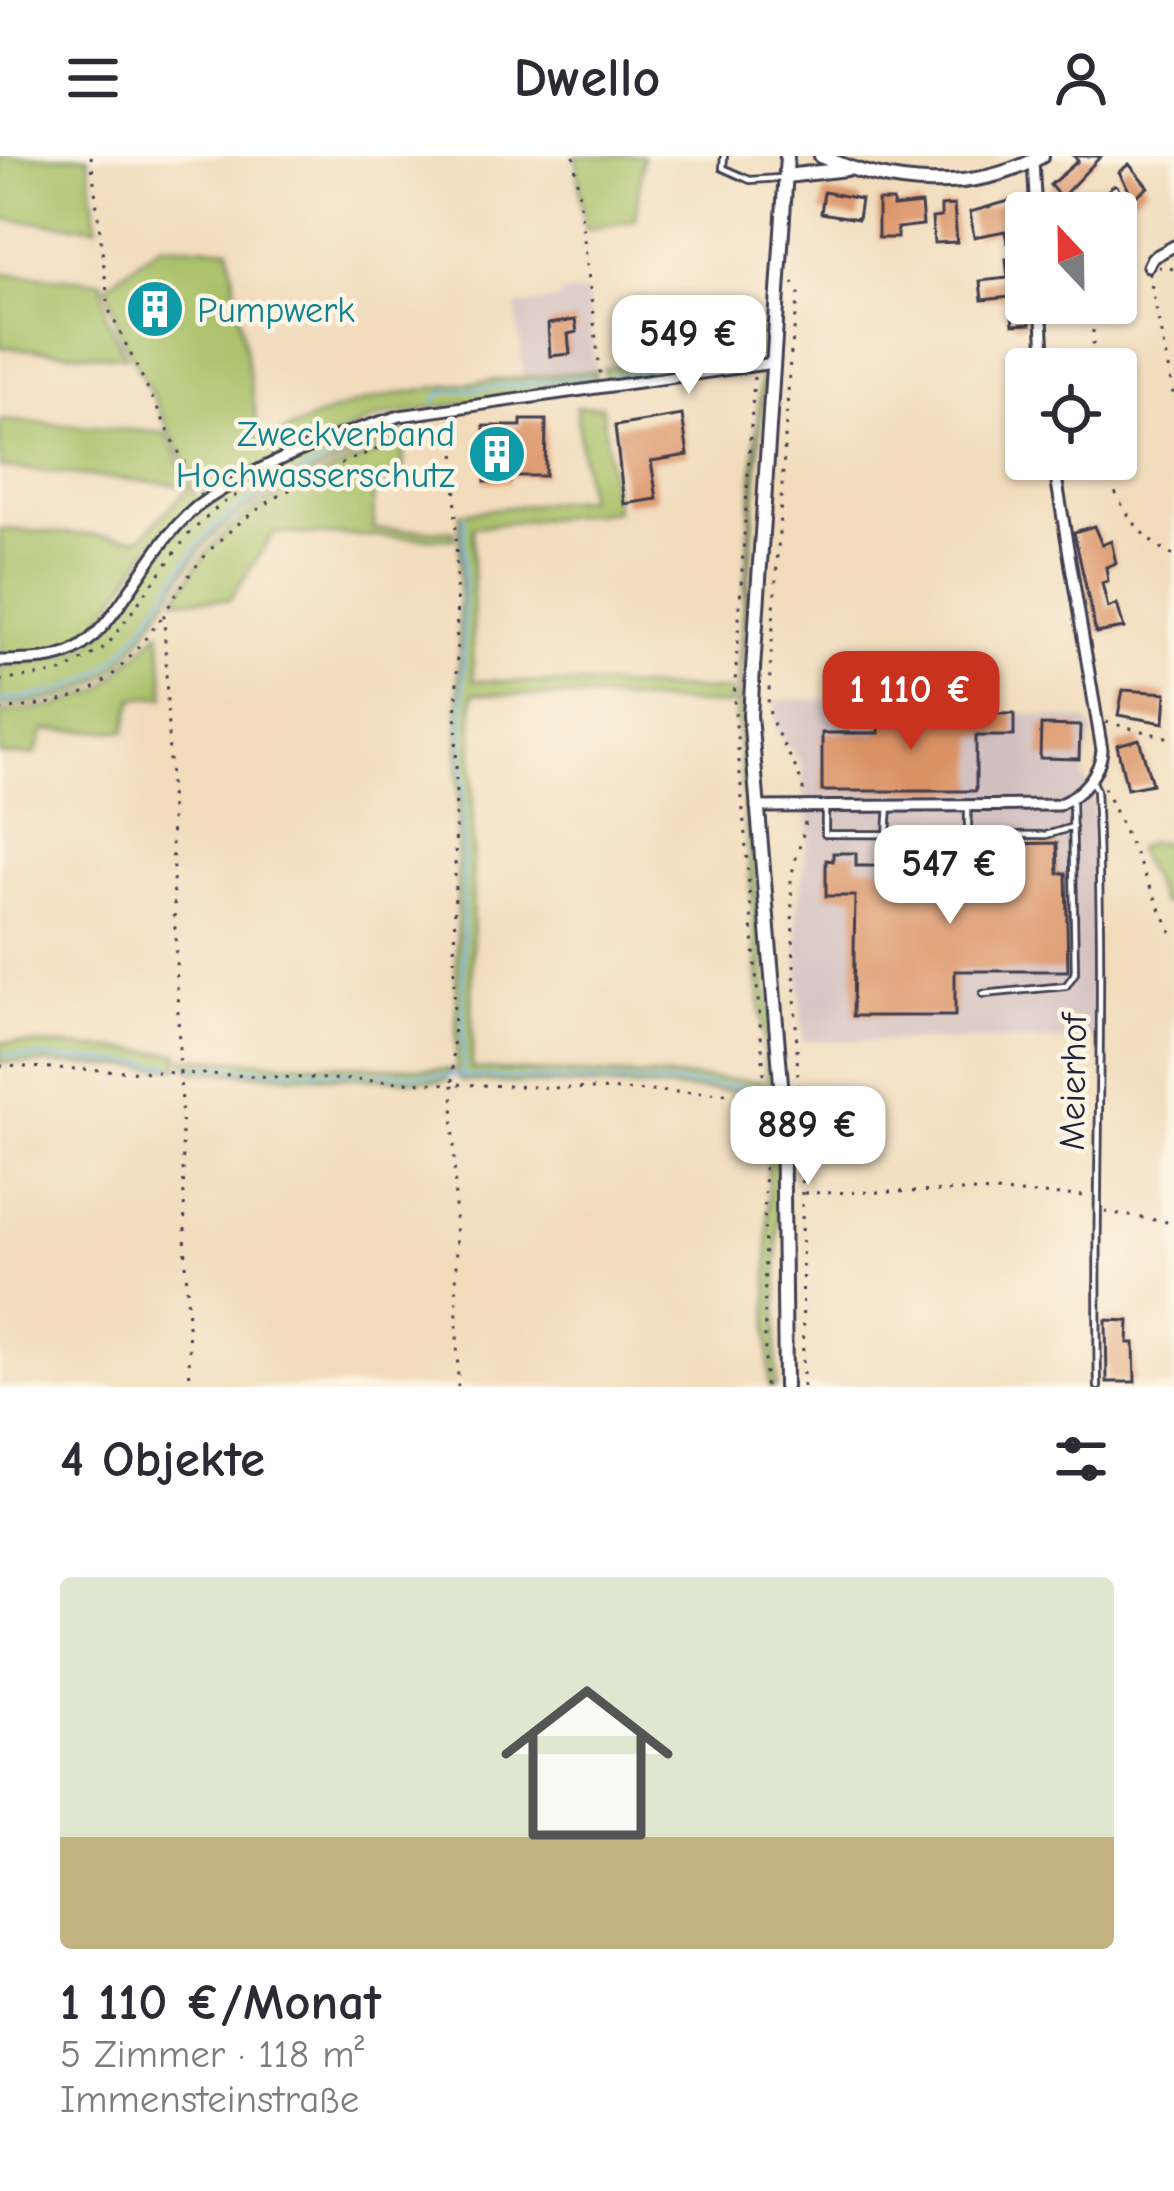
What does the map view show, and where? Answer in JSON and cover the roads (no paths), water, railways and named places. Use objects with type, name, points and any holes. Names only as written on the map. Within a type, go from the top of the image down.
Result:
[{"type":"main road","points":[[784,1387],[782,1095],[756,807],[751,676],[788,156]]},
{"type":"main road","points":[[821,156],[848,169],[907,181],[952,182],[996,174],[1038,158]]},
{"type":"main road","points":[[786,176],[848,169]]},
{"type":"street","points":[[1037,192],[1038,158]]},
{"type":"street","points":[[1148,266],[1152,258],[1174,246]]},
{"type":"street","points":[[0,661],[71,652],[92,637],[157,547],[204,502],[254,474],[352,432],[400,416],[773,363]]},
{"type":"street","points":[[756,807],[1058,805],[1071,800],[1090,780],[1101,764],[1099,720],[1056,480]]},
{"type":"lane","points":[[724,156],[723,167],[749,180],[786,176]]},
{"type":"lane","points":[[1111,192],[1115,189]]},
{"type":"lane","name":"Meierhof","points":[[1090,780],[1096,790],[1099,846],[1098,1387]]},
{"type":"lane","points":[[983,994],[1066,986],[1076,973],[1071,800]]},
{"type":"lane","points":[[824,805],[825,834],[1046,835],[1073,827]]},
{"type":"lane","points":[[968,805],[968,836]]},
{"type":"lane","points":[[887,834],[889,806]]},
{"type":"waterway","points":[[610,376],[726,359],[752,345]]},
{"type":"waterway","points":[[434,402],[442,392],[590,378]]},
{"type":"waterway","points":[[0,701],[61,691],[103,670],[136,636],[215,527],[280,483],[412,423]]},
{"type":"waterway","points":[[463,1077],[464,517]]},
{"type":"waterway","points":[[0,1055],[173,1065]]},
{"type":"waterway","points":[[191,1066],[750,1087]]},
{"type":"place","name":"Pumpwerk","points":[[155,309]]},
{"type":"place","name":"Zweckverband Hochwasserschutz","points":[[497,454]]}]
